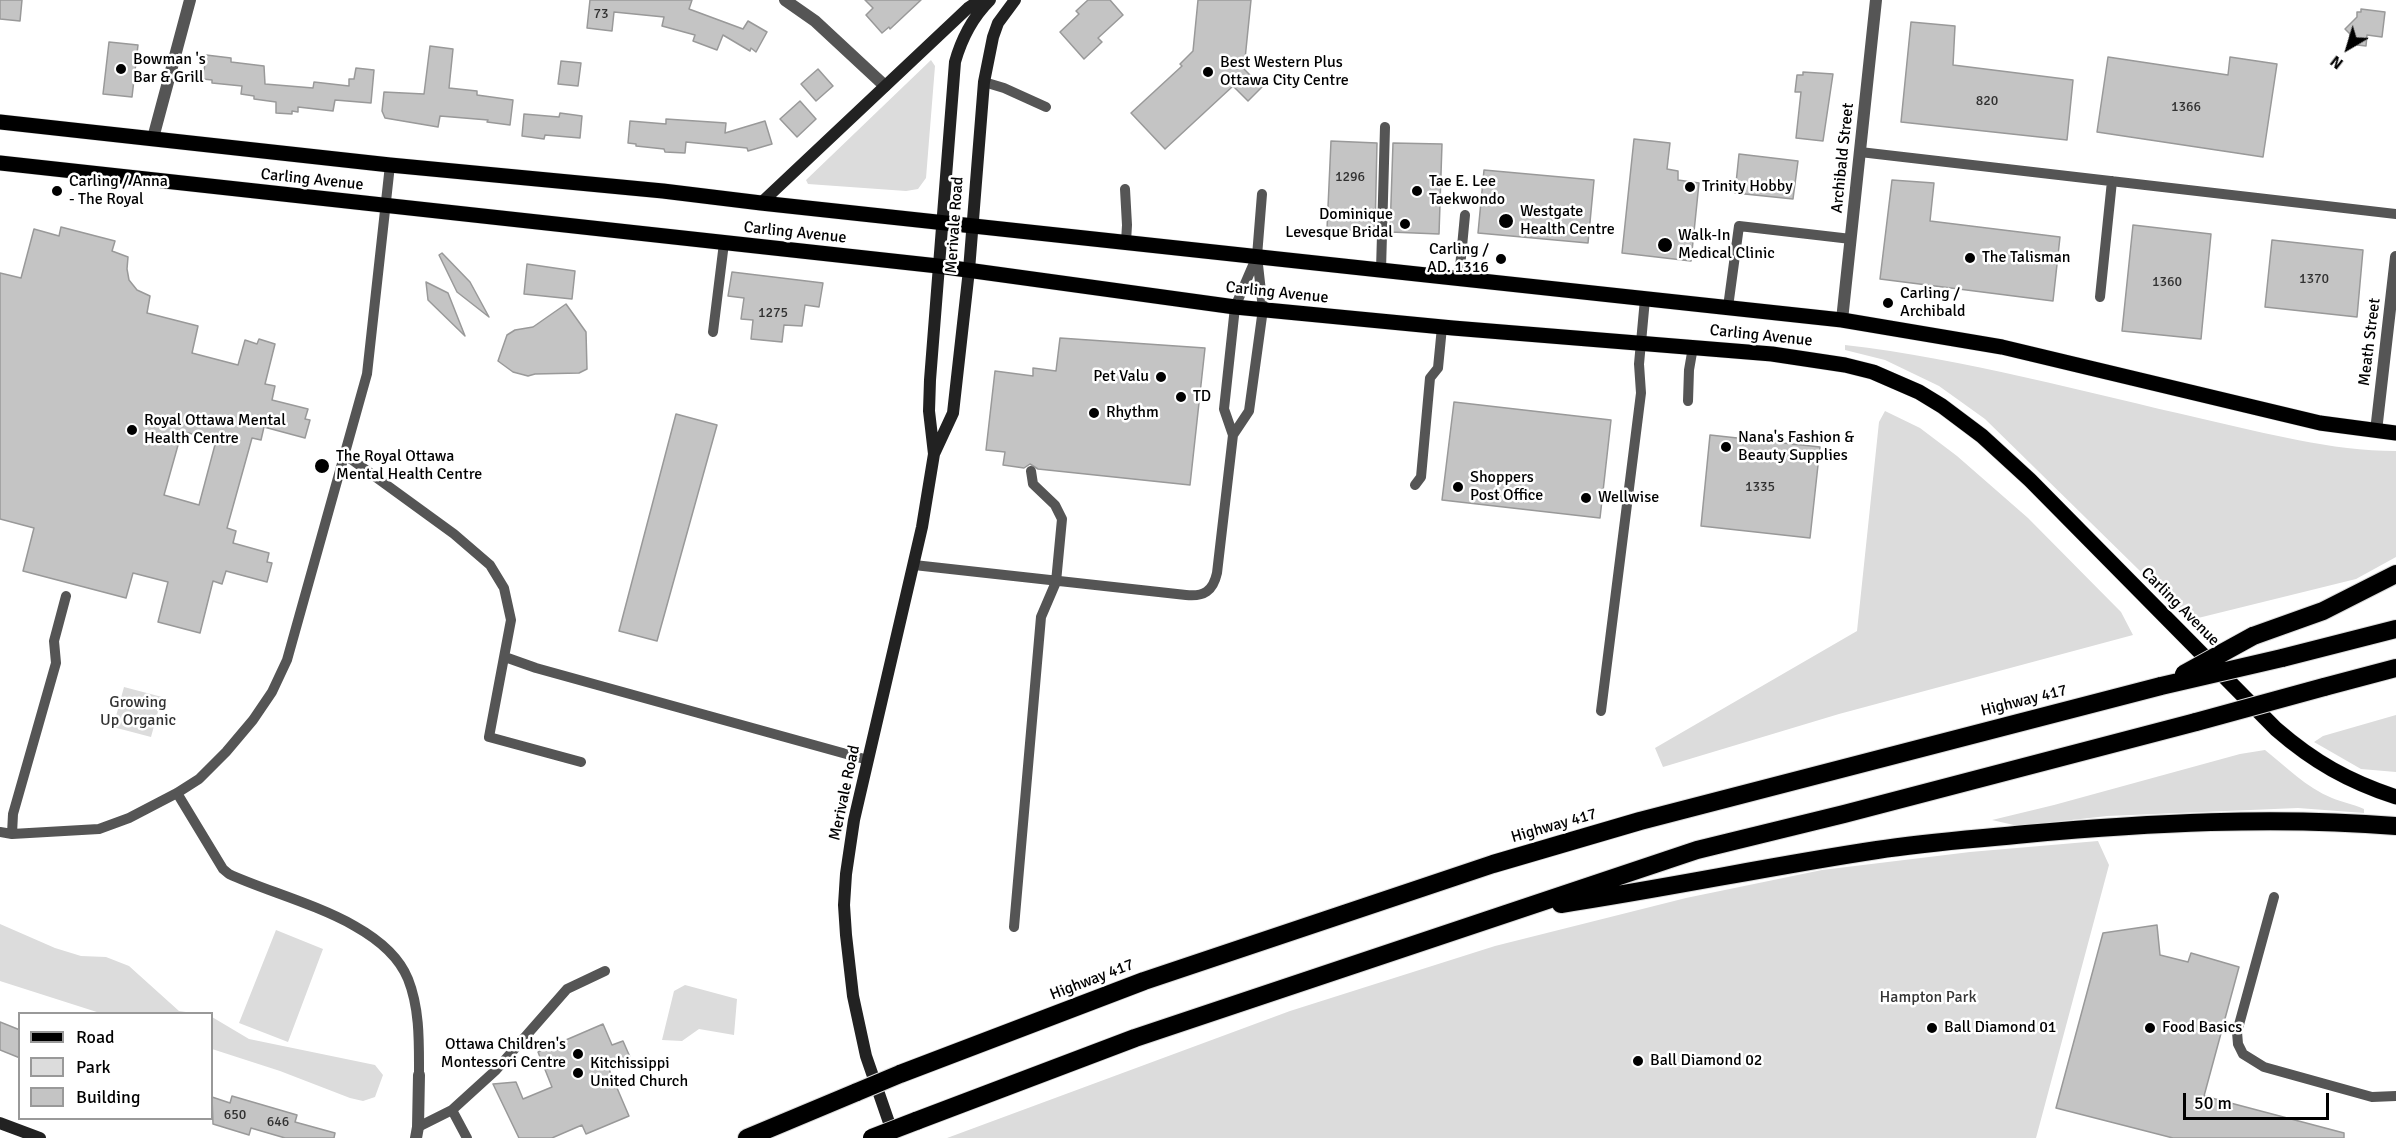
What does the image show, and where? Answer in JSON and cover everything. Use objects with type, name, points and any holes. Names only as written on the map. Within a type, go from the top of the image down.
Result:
[{"type":"highway","points":[[2161,686],[2253,636],[2323,611],[2396,574]]},
{"type":"highway","name":"Highway 417","points":[[747,1138],[900,1074],[1144,981],[1504,861],[1640,821],[2161,686],[2396,629]]},
{"type":"highway","points":[[873,1138],[1135,1038],[1697,849],[1844,814],[2396,668]]},
{"type":"highway","points":[[1514,911],[1663,888],[1803,861],[1889,848],[1973,839],[2119,827],[2278,821],[2396,826]]},
{"type":"main road","points":[[761,204],[968,8],[980,0]]},
{"type":"main road","name":"Merivale Road","points":[[934,454],[929,411],[955,62],[965,32],[990,0]]},
{"type":"main road","name":"Merivale Road","points":[[895,1138],[864,1045],[853,996],[844,905],[850,842],[914,565],[934,454],[953,413],[969,270],[984,82],[998,23],[1015,0]]},
{"type":"main road","name":"Carling Avenue","points":[[0,122],[390,165],[663,191],[761,204],[1842,320],[2002,346],[2320,423],[2396,433]]},
{"type":"main road","name":"Carling Avenue","points":[[0,163],[938,266],[1235,307],[1442,327],[1795,356],[1845,365],[1896,382],[1942,406],[1982,436],[2030,480],[2276,729],[2313,759],[2332,771],[2354,782],[2396,797]]},
{"type":"main road","points":[[0,1123],[40,1138]]},
{"type":"street","points":[[153,138],[190,0]]},
{"type":"street","points":[[785,0],[815,21],[885,86]]},
{"type":"street","name":"Archibald Street","points":[[1842,320],[1876,0]]},
{"type":"street","name":"Meath Street","points":[[2376,431],[2396,257]]},
{"type":"street","points":[[417,1133],[419,1075]]},
{"type":"lane","points":[[984,82],[1046,106]]},
{"type":"lane","points":[[1381,270],[1385,127]]},
{"type":"lane","points":[[1860,152],[2396,214]]},
{"type":"lane","points":[[0,832],[12,834],[99,829],[129,818],[199,779],[253,720],[272,692],[287,660],[367,374],[390,165]]},
{"type":"lane","points":[[2100,297],[2112,181]]},
{"type":"lane","points":[[1125,189],[1126,242]]},
{"type":"lane","points":[[1233,435],[1249,411],[1263,309],[1257,256],[1262,194]]},
{"type":"lane","points":[[1459,278],[1465,215]]},
{"type":"lane","points":[[1728,307],[1739,226],[1851,239]]},
{"type":"lane","points":[[713,332],[724,243]]},
{"type":"lane","points":[[914,565],[1197,596],[1210,590],[1217,573],[1233,435],[1224,409],[1235,307],[1257,256]]},
{"type":"lane","points":[[1601,711],[1641,393],[1640,343],[1645,299]]},
{"type":"lane","points":[[1415,485],[1421,477],[1430,378],[1438,368],[1442,327]]},
{"type":"lane","points":[[1688,400],[1689,370],[1693,347]]},
{"type":"lane","points":[[344,454],[454,534],[490,565],[504,588],[511,618],[489,737],[581,762]]},
{"type":"lane","points":[[1014,927],[1041,617],[1056,582],[1062,519],[1055,505],[1033,484],[1031,471]]},
{"type":"lane","points":[[12,834],[13,814],[56,663],[54,641],[66,596]]},
{"type":"lane","points":[[505,657],[536,668],[868,760]]},
{"type":"lane","points":[[177,793],[223,869],[229,874],[342,919],[381,945],[400,964],[408,979],[416,1010],[419,1075]]},
{"type":"lane","points":[[2274,897],[2237,1032],[2238,1044],[2243,1054],[2264,1068],[2372,1097],[2396,1096]]},
{"type":"lane","points":[[417,1133],[452,1110],[496,1070],[567,989],[605,971]]},
{"type":"lane","points":[[452,1110],[467,1138]]},
{"type":"green space","points":[[931,60],[935,66],[926,178],[918,189],[906,191],[808,184],[806,180]]},
{"type":"green space","points":[[1845,345],[1980,367],[2323,445],[2396,451],[2396,557],[2356,579],[2190,620],[1985,419],[1939,386],[1885,360],[1845,350]]},
{"type":"green space","points":[[1885,411],[1920,428],[1957,456],[2028,518],[2121,612],[2133,635],[1839,714],[1663,767],[1655,748],[1857,631],[1879,422]]},
{"type":"green space","name":"Growing Up Organic","points":[[124,687],[162,697],[151,737],[113,727]]},
{"type":"green space","points":[[2396,715],[2396,772],[2361,769],[2314,742],[2323,736]]},
{"type":"green space","points":[[2265,750],[2314,789],[2364,809],[2364,813],[2298,808],[2107,816],[2018,826],[1992,820],[2240,754]]},
{"type":"green space","name":"Hampton Park","points":[[2098,841],[2109,865],[2036,1138],[947,1138],[1290,1011],[1495,946],[1686,898],[1822,870],[1970,852]]},
{"type":"green space","points":[[0,924],[55,948],[81,956],[106,957],[129,966],[179,1011],[186,1012],[97,1012],[0,981]]},
{"type":"green space","points":[[276,930],[323,949],[288,1042],[239,1023]]},
{"type":"green space","points":[[685,985],[737,999],[734,1035],[699,1029],[682,1041],[662,1040],[674,991]]},
{"type":"green space","points":[[213,1018],[249,1039],[375,1065],[383,1075],[375,1097],[363,1101],[213,1049]]},
{"type":"building","points":[[0,0],[22,0],[20,21],[0,19]]},
{"type":"building","points":[[590,0],[692,0],[689,9],[743,29],[748,21],[767,32],[756,52],[751,48],[750,51],[723,35],[717,50],[693,41],[695,35],[662,26],[664,17],[614,12],[612,31],[587,28]]},
{"type":"building","points":[[865,0],[921,0],[890,29],[889,27],[882,33],[866,15],[873,8]]},
{"type":"building","points":[[1088,0],[1110,0],[1123,15],[1098,38],[1102,42],[1084,59],[1060,32],[1079,14],[1076,11]]},
{"type":"building","name":"Best Western Plus Ottawa City Centre","points":[[1198,0],[1251,0],[1244,69],[1262,87],[1248,101],[1233,86],[1165,149],[1131,113],[1182,66],[1180,64],[1193,51]]},
{"type":"building","points":[[2361,9],[2385,12],[2382,37],[2367,35],[2366,46],[2349,44],[2350,34],[2345,29],[2357,17],[2357,12],[2361,12]]},
{"type":"building","points":[[1911,22],[1955,26],[1953,65],[2073,80],[2067,140],[1901,122]]},
{"type":"building","name":"Bowman 's Bar & Grill","points":[[109,42],[138,45],[132,97],[103,94]]},
{"type":"building","points":[[430,46],[453,49],[449,88],[477,91],[477,95],[513,100],[510,125],[487,122],[488,120],[440,116],[438,127],[385,118],[382,111],[384,92],[424,94]]},
{"type":"building","points":[[206,55],[231,58],[231,62],[264,66],[265,84],[313,88],[314,82],[349,86],[349,79],[354,79],[356,68],[374,70],[371,103],[335,100],[333,111],[298,107],[298,112],[292,111],[292,114],[276,113],[276,102],[254,99],[254,96],[241,94],[242,86],[212,83],[212,80],[203,79]]},
{"type":"building","points":[[2108,57],[2228,75],[2230,57],[2277,64],[2263,157],[2097,132]]},
{"type":"building","points":[[561,61],[581,63],[578,86],[558,84]]},
{"type":"building","points":[[818,69],[833,86],[816,101],[801,84]]},
{"type":"building","points":[[1803,72],[1833,74],[1823,141],[1796,138],[1801,92],[1795,92],[1797,75],[1803,75]]},
{"type":"building","points":[[800,101],[816,119],[797,137],[780,119]]},
{"type":"building","points":[[560,113],[582,116],[580,138],[545,135],[544,139],[522,136],[524,114],[559,117]]},
{"type":"building","points":[[666,119],[726,123],[725,133],[765,121],[772,144],[748,151],[747,148],[686,142],[685,153],[665,152],[664,149],[628,143],[630,121],[666,124]]},
{"type":"building","points":[[1634,139],[1670,143],[1667,169],[1678,171],[1678,180],[1699,183],[1691,261],[1622,253]]},
{"type":"building","points":[[1331,141],[1377,143],[1375,231],[1327,229]]},
{"type":"building","points":[[1393,143],[1442,144],[1439,234],[1390,232]]},
{"type":"building","points":[[1739,154],[1798,161],[1793,199],[1735,193]]},
{"type":"building","points":[[1484,170],[1594,180],[1588,243],[1478,233]]},
{"type":"building","name":"The Talisman","points":[[1892,180],[1934,183],[1930,221],[2060,237],[2053,301],[1880,279]]},
{"type":"building","points":[[2133,225],[2211,234],[2201,339],[2122,331]]},
{"type":"building","name":"Royal Ottawa Mental Health Centre","points":[[61,227],[115,241],[112,251],[128,257],[129,280],[137,290],[150,296],[147,313],[198,326],[192,353],[238,365],[245,340],[257,344],[259,339],[275,344],[265,384],[275,386],[272,400],[308,409],[305,419],[310,420],[305,438],[264,427],[261,440],[252,438],[227,528],[236,531],[233,543],[269,553],[267,562],[272,563],[267,582],[226,571],[222,584],[213,581],[200,633],[158,622],[168,582],[133,573],[126,598],[23,571],[34,528],[0,519],[0,273],[21,278],[34,229],[59,236]],"holes":[[[182,431],[216,441],[199,505],[164,495]]]},
{"type":"building","points":[[2272,240],[2363,250],[2357,317],[2265,307]]},
{"type":"building","points":[[442,253],[470,282],[489,317],[457,292],[439,255]]},
{"type":"building","points":[[527,264],[575,271],[572,299],[524,294]]},
{"type":"building","points":[[732,272],[823,283],[819,307],[805,305],[802,326],[784,325],[782,342],[751,339],[753,320],[741,319],[744,298],[728,296]]},
{"type":"building","points":[[426,282],[448,293],[465,336],[428,300]]},
{"type":"building","points":[[566,304],[586,332],[587,369],[579,373],[528,376],[513,372],[498,361],[507,335],[515,330],[533,327]]},
{"type":"building","name":"Rhythm","points":[[1060,338],[1205,348],[1190,485],[1038,469],[1030,464],[1024,468],[1003,465],[1005,452],[986,450],[995,371],[1033,376],[1033,368],[1056,371]]},
{"type":"building","points":[[1454,402],[1611,420],[1600,518],[1442,500]]},
{"type":"building","points":[[676,414],[717,425],[657,641],[619,631]]},
{"type":"building","points":[[1710,435],[1820,447],[1810,538],[1701,526]]},
{"type":"building","name":"Food Basics","points":[[2157,925],[2160,955],[2188,962],[2191,953],[2239,967],[2204,1096],[2344,1133],[2344,1138],[2173,1138],[2056,1108],[2103,933]]},
{"type":"building","points":[[0,1022],[18,1029],[18,1057],[0,1050]]},
{"type":"building","name":"Kitchissippi United Church","points":[[603,1024],[612,1045],[623,1041],[630,1057],[608,1067],[629,1116],[586,1134],[582,1125],[552,1138],[519,1138],[493,1084],[516,1082],[523,1099],[552,1087],[538,1052]]},
{"type":"building","points":[[232,1096],[297,1115],[295,1122],[335,1133],[334,1138],[285,1138],[251,1128],[249,1135],[213,1124],[213,1097],[230,1103]]},
{"type":"place","name":"Bowman 's Bar & Grill","points":[[121,69]]},
{"type":"place","name":"Best Western Plus Ottawa City Centre","points":[[1208,72]]},
{"type":"place","name":"Trinity Hobby","points":[[1690,187]]},
{"type":"place","name":"Carling / Anna - The Royal","points":[[57,191]]},
{"type":"place","name":"Tae E. Lee Taekwondo","points":[[1417,191]]},
{"type":"place","name":"Westgate Health Centre","points":[[1506,221]]},
{"type":"place","name":"Dominique Levesque Bridal","points":[[1405,224]]},
{"type":"place","name":"Walk-In Medical Clinic","points":[[1665,245]]},
{"type":"place","name":"The Talisman","points":[[1970,258]]},
{"type":"place","name":"Carling / AD. 1316","points":[[1501,259]]},
{"type":"place","name":"Carling / Archibald","points":[[1888,303]]},
{"type":"place","name":"Pet Valu","points":[[1161,377]]},
{"type":"place","name":"TD","points":[[1181,397]]},
{"type":"place","name":"Rhythm","points":[[1094,413]]},
{"type":"place","name":"Royal Ottawa Mental Health Centre","points":[[132,430]]},
{"type":"place","name":"Nana's Fashion & Beauty Supplies","points":[[1726,447]]},
{"type":"place","name":"The Royal Ottawa Mental Health Centre","points":[[322,466]]},
{"type":"place","name":"Shoppers Post Office","points":[[1458,487]]},
{"type":"place","name":"Wellwise","points":[[1586,498]]},
{"type":"place","name":"Ball Diamond 01","points":[[1932,1028]]},
{"type":"place","name":"Food Basics","points":[[2150,1028]]},
{"type":"place","name":"Ottawa Children's Montessori Centre","points":[[578,1054]]},
{"type":"place","name":"Ball Diamond 02","points":[[1638,1061]]},
{"type":"place","name":"Kitchissippi United Church","points":[[578,1073]]}]
